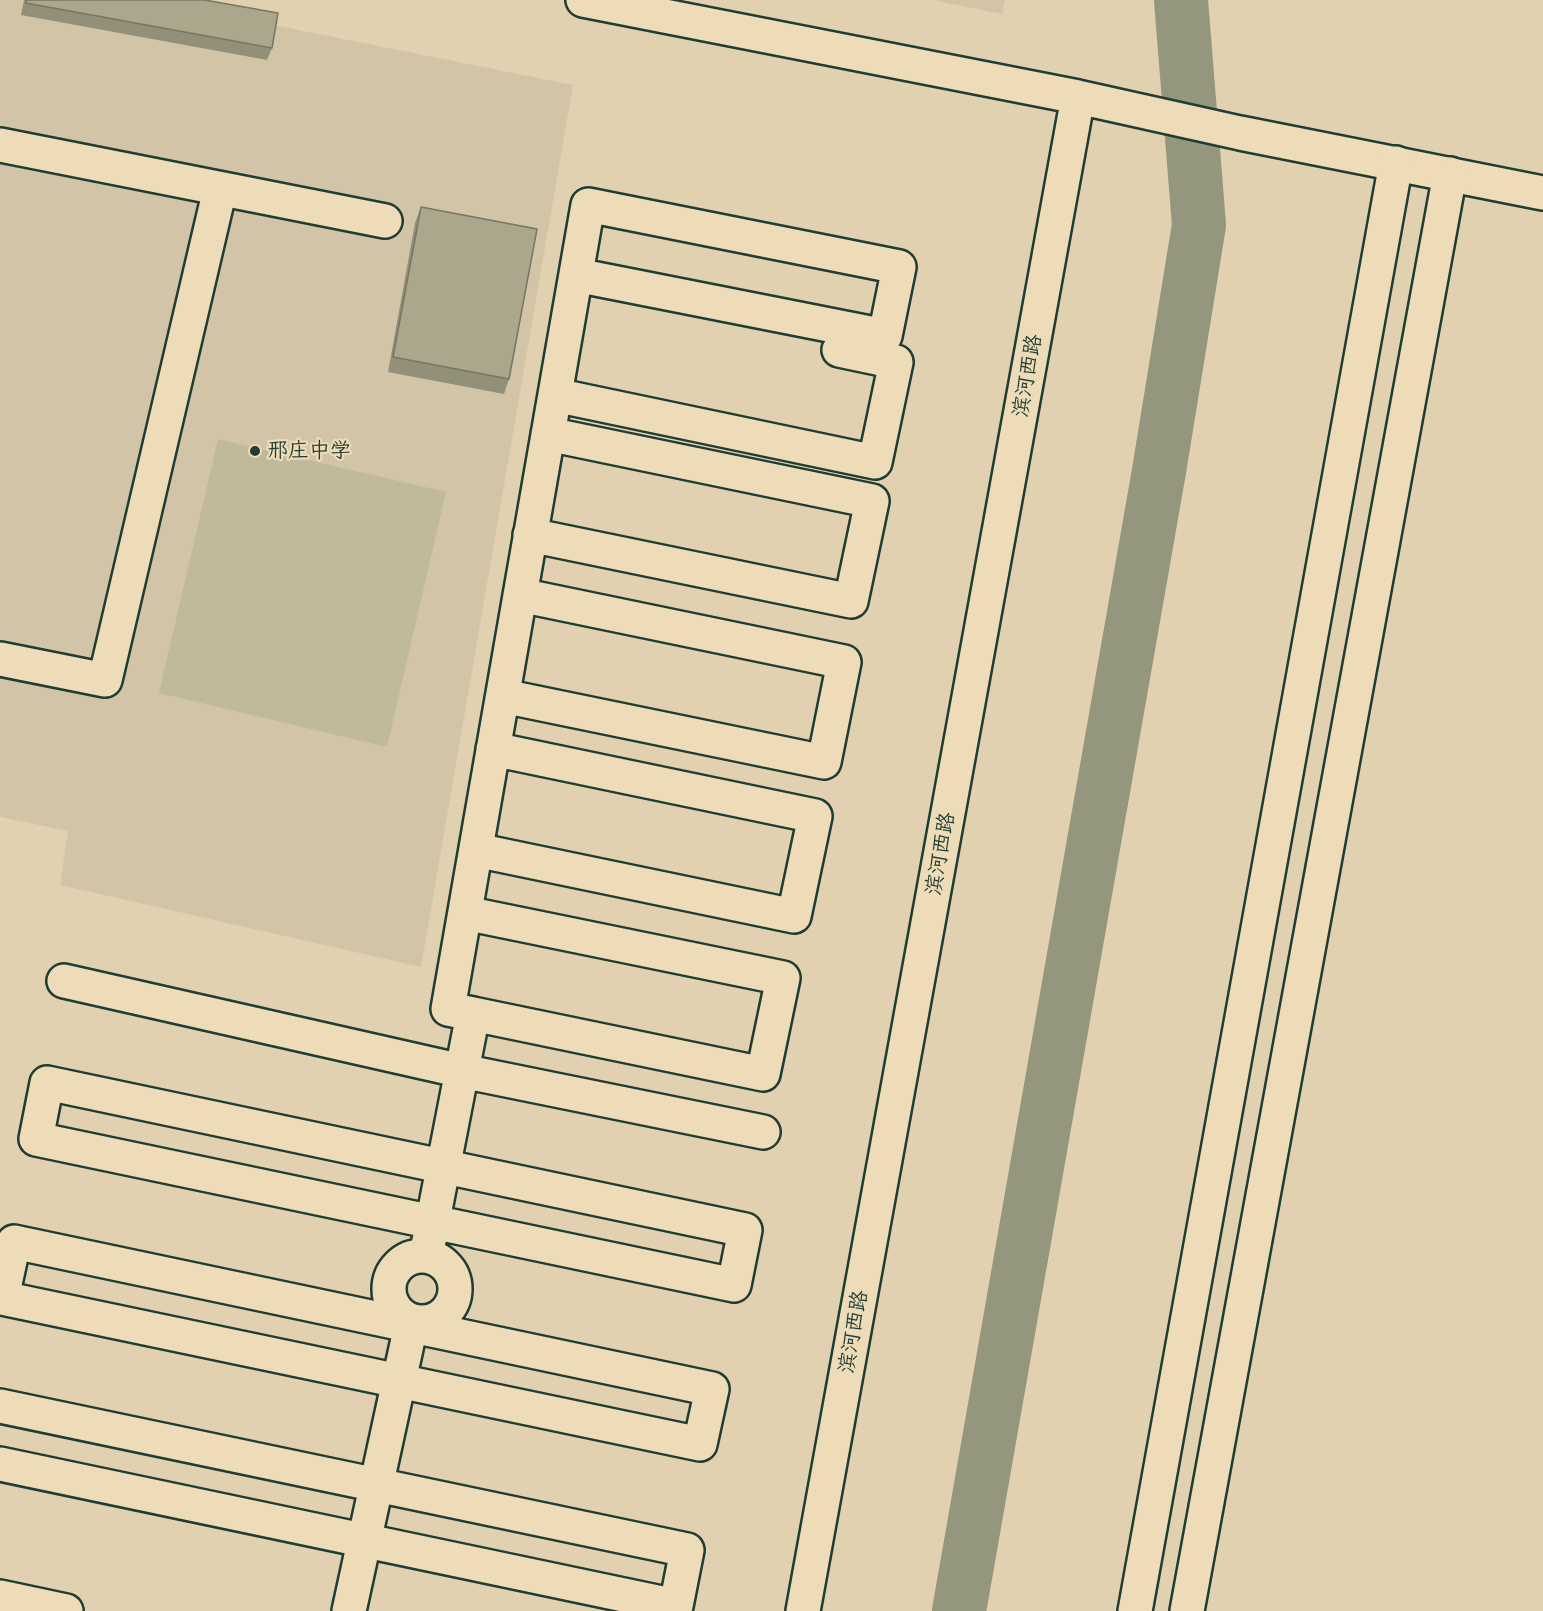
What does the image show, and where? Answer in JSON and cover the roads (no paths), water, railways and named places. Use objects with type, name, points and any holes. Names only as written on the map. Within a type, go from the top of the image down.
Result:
[{"type":"main road","points":[[583,0],[1078,97],[1240,133],[1543,193]]},
{"type":"main road","name":"滨河西路","points":[[803,1611],[1078,97]]},
{"type":"main road","points":[[0,145],[386,221]]},
{"type":"main road","points":[[1136,1611],[1396,163]]},
{"type":"main road","points":[[1187,1611],[1450,174]]},
{"type":"main road","points":[[0,659],[105,680],[220,189]]},
{"type":"main road","points":[[465,913],[783,978],[763,1074],[448,1009],[530,535],[588,205],[899,267],[885,336],[574,285]]},
{"type":"main road","points":[[555,395],[875,462],[896,362],[574,285]]},
{"type":"main road","points":[[530,535],[851,601],[872,501],[548,435]]},
{"type":"main road","points":[[502,696],[824,762],[844,662],[520,595]]},
{"type":"main road","points":[[476,850],[794,916],[815,816],[493,750]]},
{"type":"main road","points":[[64,981],[462,1071],[762,1132]]},
{"type":"main road","points":[[426,1256],[473,1014]]},
{"type":"main road","points":[[47,1083],[443,1166],[745,1230],[734,1285],[36,1138],[47,1083]]},
{"type":"main road","points":[[14,1242],[412,1324],[712,1389],[700,1444],[2,1298],[14,1242]]},
{"type":"main road","points":[[414,1256],[426,1256],[446,1265],[455,1285],[454,1296],[451,1306],[444,1315],[423,1323],[412,1324],[394,1309],[389,1299],[390,1277],[404,1261],[414,1256]]},
{"type":"main road","points":[[349,1611],[412,1324]]},
{"type":"main road","points":[[0,1406],[687,1550],[675,1606],[0,1464]]},
{"type":"main road","points":[[0,1597],[66,1611]]},
{"type":"waterway","points":[[959,1611],[1159,471],[1199,225],[1181,0]]},
{"type":"place","name":"邢庄中学","points":[[255,451]]}]
